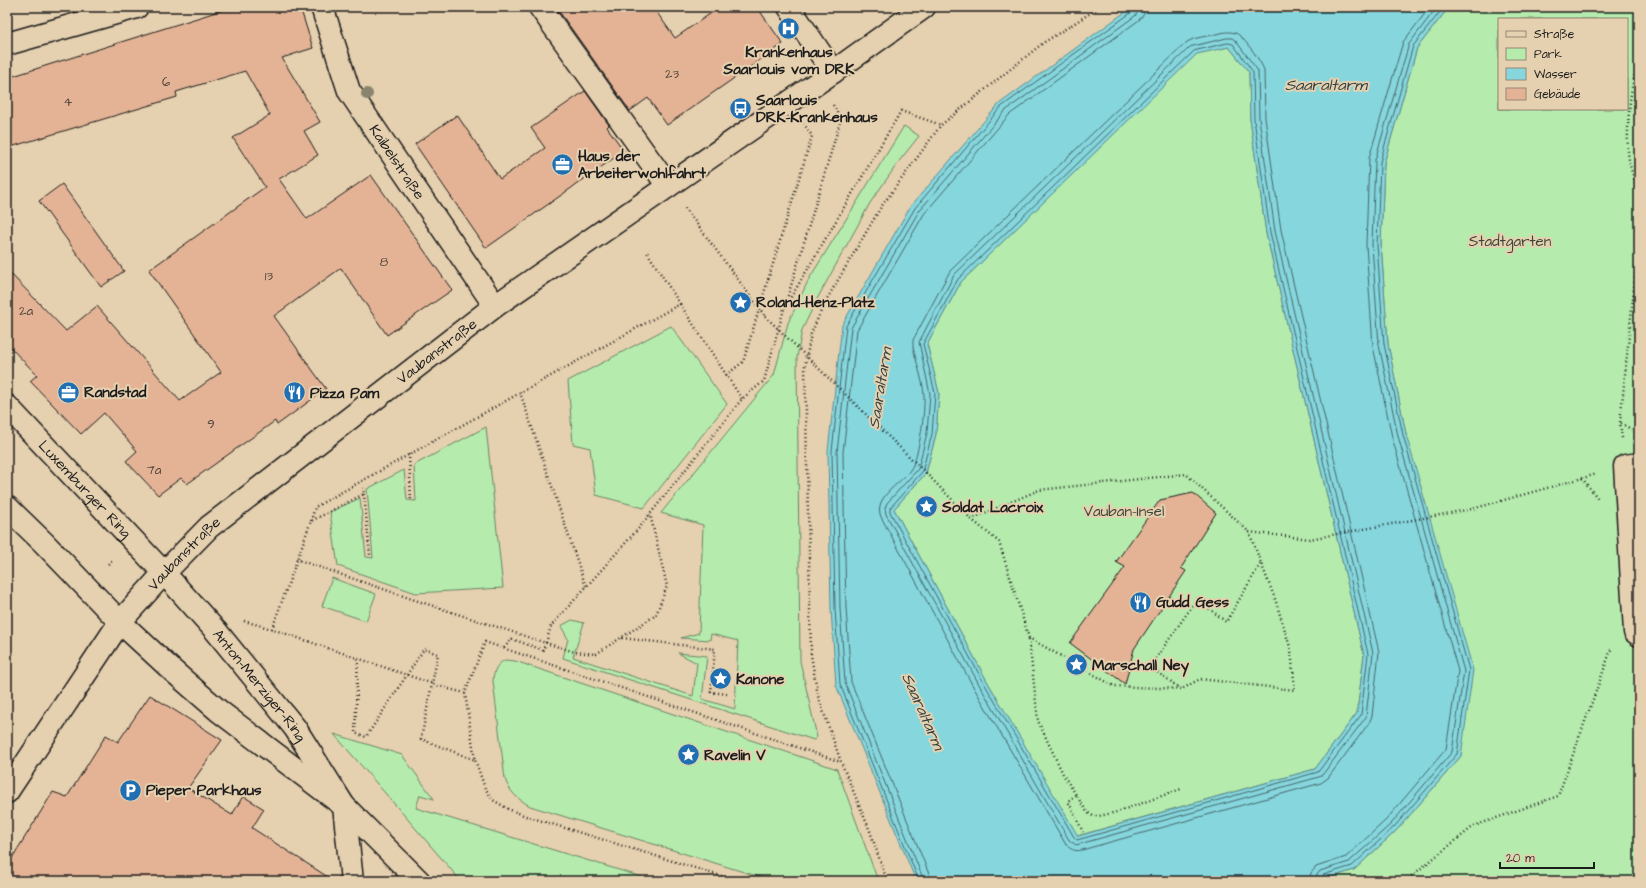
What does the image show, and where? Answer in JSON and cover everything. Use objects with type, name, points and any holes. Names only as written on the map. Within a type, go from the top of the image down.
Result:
[{"type":"street","points":[[7,44],[137,7]]},
{"type":"street","name":"Kaibelstraße","points":[[322,7],[349,91],[495,306]]},
{"type":"street","points":[[540,7],[668,186]]},
{"type":"street","points":[[789,7],[826,77]]},
{"type":"street","name":"Vaubanstraße","points":[[7,792],[120,622],[164,573],[209,527],[495,306],[826,77],[924,7]]},
{"type":"street","name":"Luxemburger Ring","points":[[7,406],[164,573]]},
{"type":"street","points":[[1632,465],[1635,632],[1639,635]]},
{"type":"street","points":[[7,507],[120,622]]},
{"type":"street","name":"Anton-Merziger-Ring","points":[[164,573],[216,631],[295,728],[344,806]]},
{"type":"street","name":"Anton-Merziger-Ring","points":[[120,622],[219,711],[344,806],[419,881]]},
{"type":"street","points":[[344,806],[352,881]]},
{"type":"path","points":[[887,881],[870,831],[841,762],[818,696],[810,655],[805,366],[811,334],[824,304],[880,207],[940,125],[1042,44],[1100,7]]},
{"type":"path","points":[[1639,64],[1635,73],[1629,115],[1628,154],[1639,194]]},
{"type":"path","points":[[504,648],[512,639],[543,650],[551,626],[650,513],[742,399],[764,381],[841,119],[826,77]]},
{"type":"path","points":[[726,375],[743,362],[812,136],[789,102]]},
{"type":"path","points":[[784,309],[901,111],[940,125]]},
{"type":"path","points":[[668,186],[765,316],[971,519],[999,542],[1029,638],[1038,721],[1064,776],[1087,812],[1093,816],[1117,812],[1181,789]]},
{"type":"path","points":[[1249,532],[1310,539],[1472,509],[1632,465],[1620,423],[1635,278],[1639,221]]},
{"type":"path","points":[[647,252],[742,399]]},
{"type":"path","points":[[272,629],[315,507],[680,304]]},
{"type":"path","points":[[520,392],[586,587]]},
{"type":"path","points":[[1620,423],[1639,434]]},
{"type":"path","points":[[409,454],[412,501]]},
{"type":"path","points":[[971,519],[1039,490],[1186,474],[1249,532],[1275,599],[1291,650],[1295,690],[1200,679],[1182,689],[1114,686],[1029,638]]},
{"type":"path","points":[[363,488],[370,555]]},
{"type":"path","points":[[311,521],[364,494]]},
{"type":"path","points":[[296,559],[546,643],[575,652],[596,654],[656,616],[667,586],[650,513]]},
{"type":"path","points":[[1182,689],[1150,667],[1197,599],[1226,622],[1261,562]]},
{"type":"path","points":[[239,619],[433,684],[465,693]]},
{"type":"path","points":[[622,638],[715,649],[711,692],[727,694]]},
{"type":"path","points":[[1405,881],[1474,826],[1558,796],[1614,640]]},
{"type":"path","points":[[737,881],[508,809],[493,800],[486,788],[476,760],[465,693],[485,642],[841,762]]},
{"type":"path","points":[[358,659],[355,733],[366,737],[424,649],[438,654],[421,739],[476,760]]},
{"type":"path","points":[[1076,795],[1068,801],[1083,832]]},
{"type":"green space","name":"Stadtgarten","points":[[1449,7],[1639,7],[1639,881],[1319,881],[1354,870],[1397,830],[1461,756],[1406,434],[1388,344],[1381,244],[1384,163],[1417,48]]},
{"type":"green space","name":"Vauban-Insel","points":[[1229,47],[1249,72],[1250,119],[1266,233],[1364,655],[1357,713],[1315,769],[1077,836],[987,681],[894,509],[926,473],[936,434],[939,393],[927,344],[961,282],[1197,53]]},
{"type":"green space","points":[[904,126],[919,136],[870,203],[817,299],[802,330],[797,357],[800,661],[817,737],[814,740],[563,658],[568,639],[561,626],[572,620],[584,623],[573,657],[693,696],[697,663],[678,653],[707,656],[702,699],[735,709],[738,641],[711,634],[710,640],[681,638],[699,633],[703,525],[661,513],[774,375],[788,323],[809,279]]},
{"type":"green space","points":[[671,326],[727,404],[644,508],[596,495],[590,448],[573,444],[568,381]]},
{"type":"green space","points":[[486,427],[503,588],[416,593],[338,566],[330,512],[360,498],[366,557],[373,558],[367,489],[404,470],[407,500],[416,501],[414,465]]},
{"type":"green space","points":[[332,578],[376,594],[366,621],[322,606]]},
{"type":"green space","points":[[505,660],[515,661],[837,769],[878,881],[773,881],[530,806],[515,795],[509,788],[505,779],[493,681],[496,668]]},
{"type":"green space","points":[[334,734],[402,755],[434,799],[420,795],[416,808],[655,881],[461,881]]},
{"type":"water","name":"Saaraltarm","points":[[1132,7],[1449,7],[1417,48],[1384,163],[1381,244],[1388,344],[1406,434],[1473,670],[1461,756],[1397,830],[1354,870],[1319,881],[916,881],[836,685],[831,609],[828,451],[842,325],[910,207],[999,104]],"holes":[[[1229,47],[1249,72],[1250,119],[1266,233],[1364,655],[1357,713],[1315,769],[1078,836],[987,681],[894,509],[926,473],[936,434],[939,393],[927,344],[961,282],[1197,54]]]},
{"type":"building","points":[[232,7],[300,7],[313,48],[282,58],[320,122],[304,131],[318,155],[279,179],[307,219],[371,175],[452,290],[387,335],[341,268],[274,316],[326,389],[277,425],[275,421],[187,484],[181,478],[158,495],[126,461],[137,451],[104,413],[81,434],[30,381],[37,375],[7,344],[7,270],[66,331],[97,306],[180,401],[221,372],[149,270],[265,187],[233,138],[270,115],[245,71],[176,92],[177,97],[7,148],[7,78]]},
{"type":"building","points":[[556,7],[653,7],[675,38],[720,7],[757,7],[783,44],[667,125],[648,98],[630,111]]},
{"type":"building","name":"Haus der Arbeiterwohlfahrt","points":[[585,91],[609,125],[607,127],[624,151],[486,248],[415,144],[457,115],[500,179],[545,148],[531,128]]},
{"type":"building","points":[[62,184],[124,271],[101,287],[39,201]]},
{"type":"building","points":[[1193,493],[1216,513],[1181,568],[1186,571],[1134,649],[1125,684],[1070,643],[1125,567],[1116,562],[1160,500]]},
{"type":"building","name":"Pieper Parkhaus","points":[[150,695],[222,740],[188,788],[232,815],[243,796],[264,809],[252,828],[334,881],[7,881],[7,866],[53,792],[67,797],[106,735],[118,742]]},
{"type":"place","name":"Krankenhaus Saarlouis vom DRK","points":[[789,29]]},
{"type":"place","name":"Saarlouis DRK-Krankenhaus","points":[[741,109]]},
{"type":"place","name":"Haus der Arbeiterwohlfahrt","points":[[562,165]]},
{"type":"place","name":"Roland-Henz-Platz","points":[[740,302]]},
{"type":"place","name":"Randstad","points":[[68,392]]},
{"type":"place","name":"Pizza Pam","points":[[295,393]]},
{"type":"place","name":"Soldat Lacroix","points":[[926,507]]},
{"type":"place","name":"Gudd Gess","points":[[1141,602]]},
{"type":"place","name":"Marschall Ney","points":[[1077,665]]},
{"type":"place","name":"Kanone","points":[[721,679]]},
{"type":"place","name":"Ravelin V","points":[[688,755]]},
{"type":"place","name":"Pieper Parkhaus","points":[[131,790]]}]
